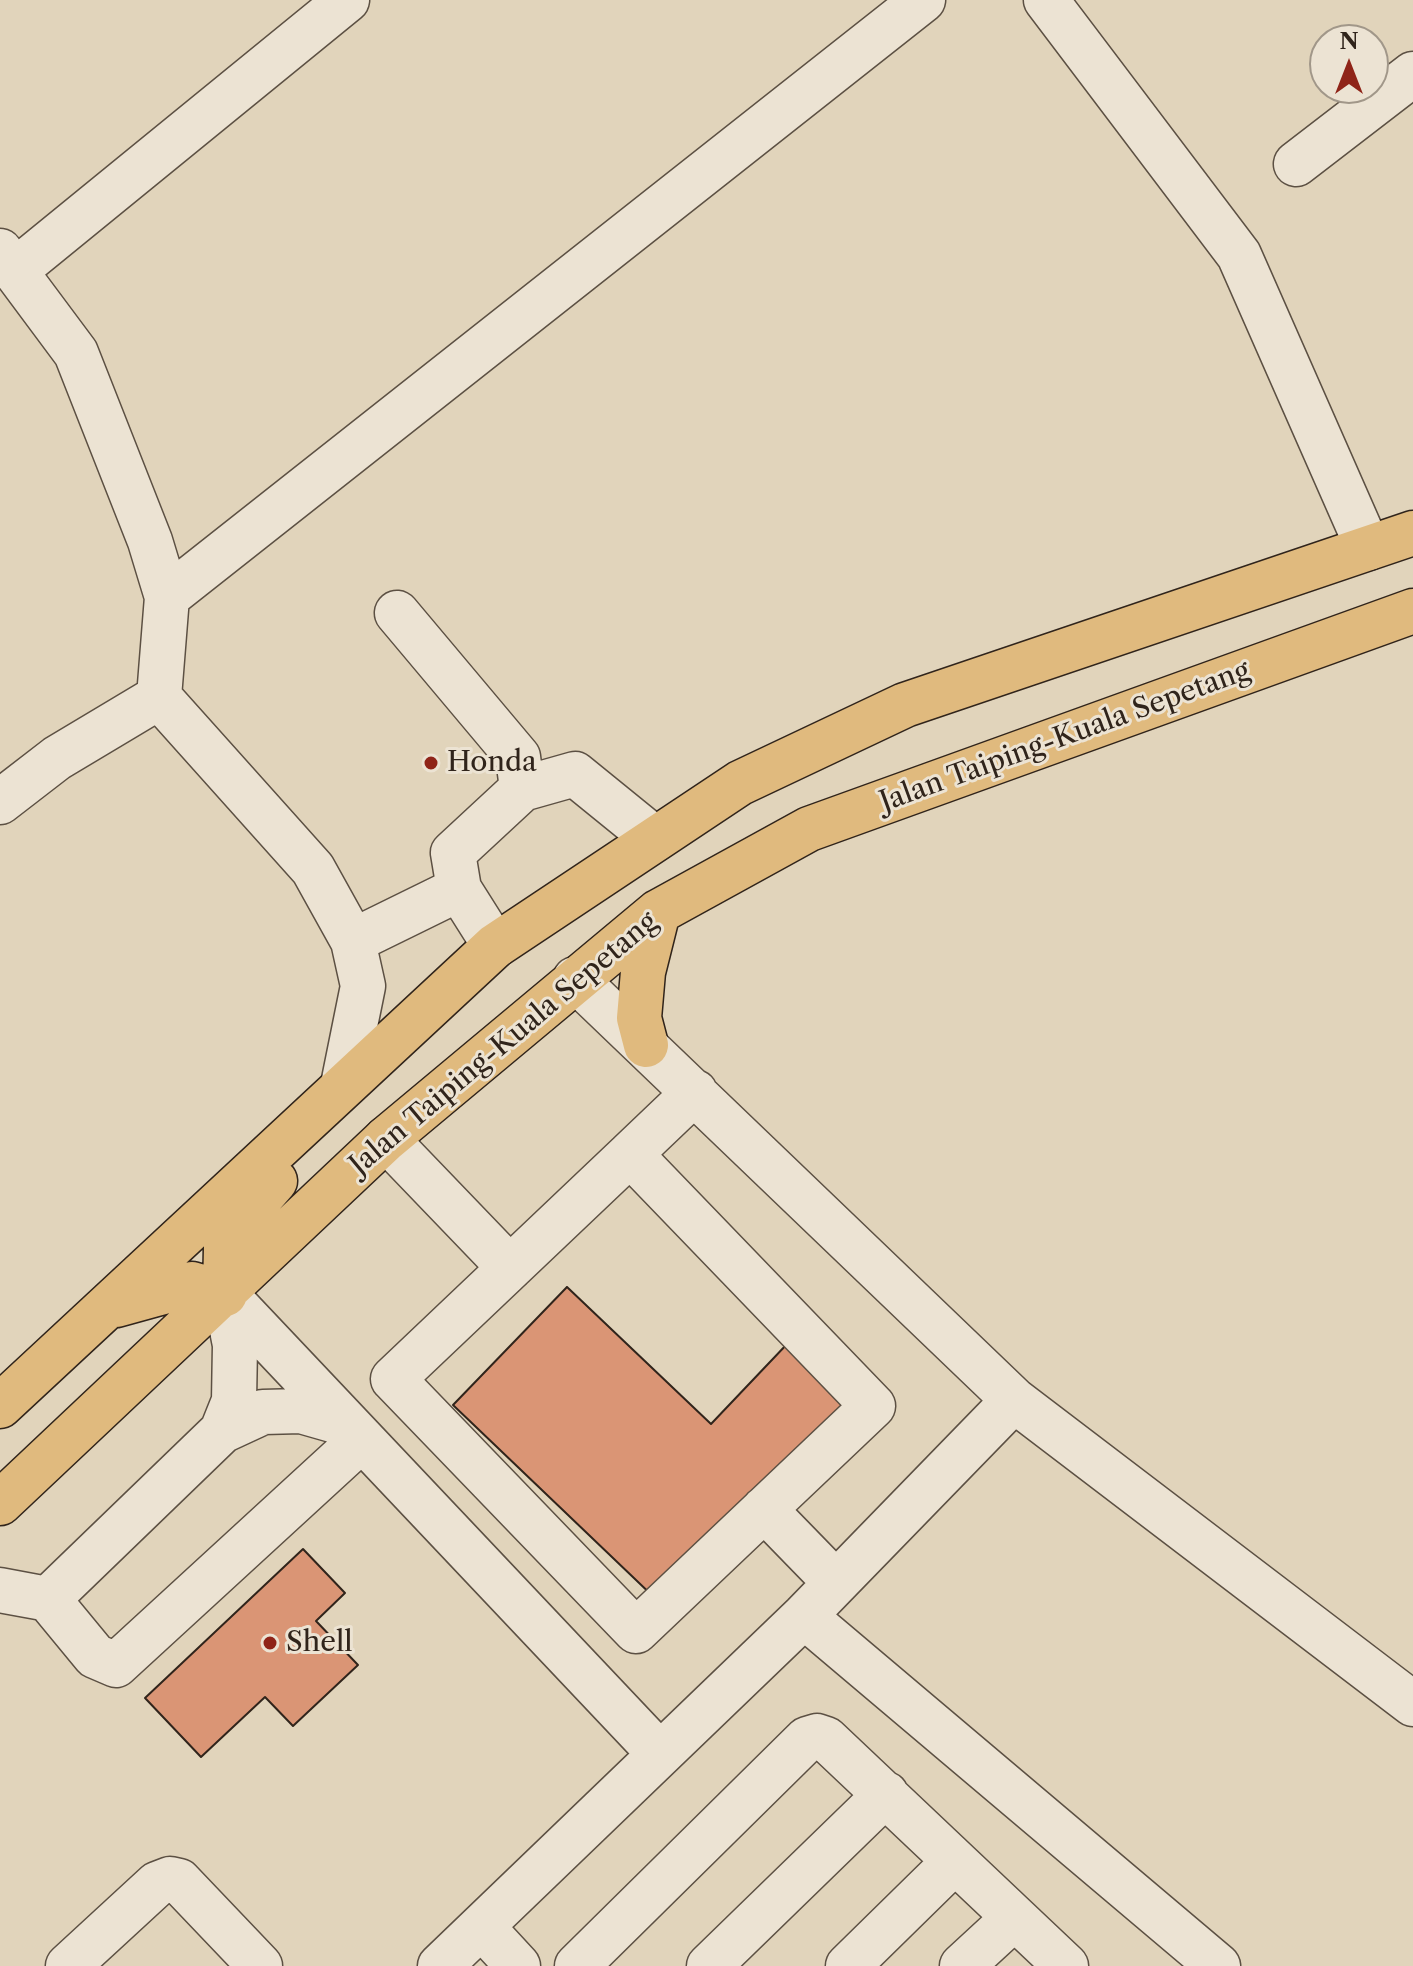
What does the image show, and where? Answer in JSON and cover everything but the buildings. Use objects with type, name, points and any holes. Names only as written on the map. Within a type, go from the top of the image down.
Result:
[{"type":"main road","points":[[0,1406],[495,946],[740,783],[905,705],[1413,533]]},
{"type":"main road","name":"Jalan Taiping-Kuala Sepetang","points":[[0,1503],[386,1139],[658,912],[809,829],[1413,611]]},
{"type":"main road","points":[[646,1045],[639,1018],[643,972],[658,912]]},
{"type":"main road","points":[[106,1308],[192,1284],[225,1294],[226,1247],[240,1221],[340,1110],[345,1093],[343,1085]]},
{"type":"street","points":[[343,1085],[363,986],[353,941],[313,869],[159,697],[167,597],[150,541],[76,353],[8,260],[347,0]]},
{"type":"street","points":[[167,597],[923,0]]},
{"type":"street","points":[[1046,0],[1239,255],[1368,548]]},
{"type":"street","points":[[1296,164],[1413,74]]},
{"type":"street","points":[[397,613],[518,757],[522,789]]},
{"type":"street","points":[[0,802],[57,758],[159,697]]},
{"type":"street","points":[[495,946],[459,889],[453,853],[522,789],[575,774],[655,839]]},
{"type":"street","points":[[353,941],[459,889]]},
{"type":"street","points":[[575,979],[1014,1400],[1413,1704]]},
{"type":"street","points":[[630,1154],[873,1406],[636,1631],[393,1379],[695,1092]]},
{"type":"street","points":[[386,1139],[510,1268]]},
{"type":"street","points":[[222,1431],[234,1401],[235,1345],[225,1294]]},
{"type":"street","points":[[225,1294],[352,1432],[659,1753]]},
{"type":"street","points":[[440,1966],[804,1616],[1014,1400]]},
{"type":"street","points":[[48,1599],[222,1431],[263,1412],[301,1411],[352,1432]]},
{"type":"street","points":[[0,1590],[48,1599],[95,1656],[116,1665],[352,1432]]},
{"type":"street","points":[[764,1509],[836,1583]]},
{"type":"street","points":[[497,1583],[546,1538]]},
{"type":"street","points":[[804,1616],[1218,1966]]},
{"type":"street","points":[[577,1966],[807,1739],[826,1739],[1066,1966]]},
{"type":"street","points":[[709,1966],[886,1794]]},
{"type":"street","points":[[848,1966],[955,1861]]},
{"type":"street","points":[[68,1966],[157,1884],[170,1879],[179,1881],[260,1966]]},
{"type":"street","points":[[962,1966],[1014,1918]]},
{"type":"street","points":[[482,1927],[518,1966]]},
{"type":"place","name":"Honda","points":[[431,763]]},
{"type":"place","name":"Shell","points":[[270,1643]]}]
